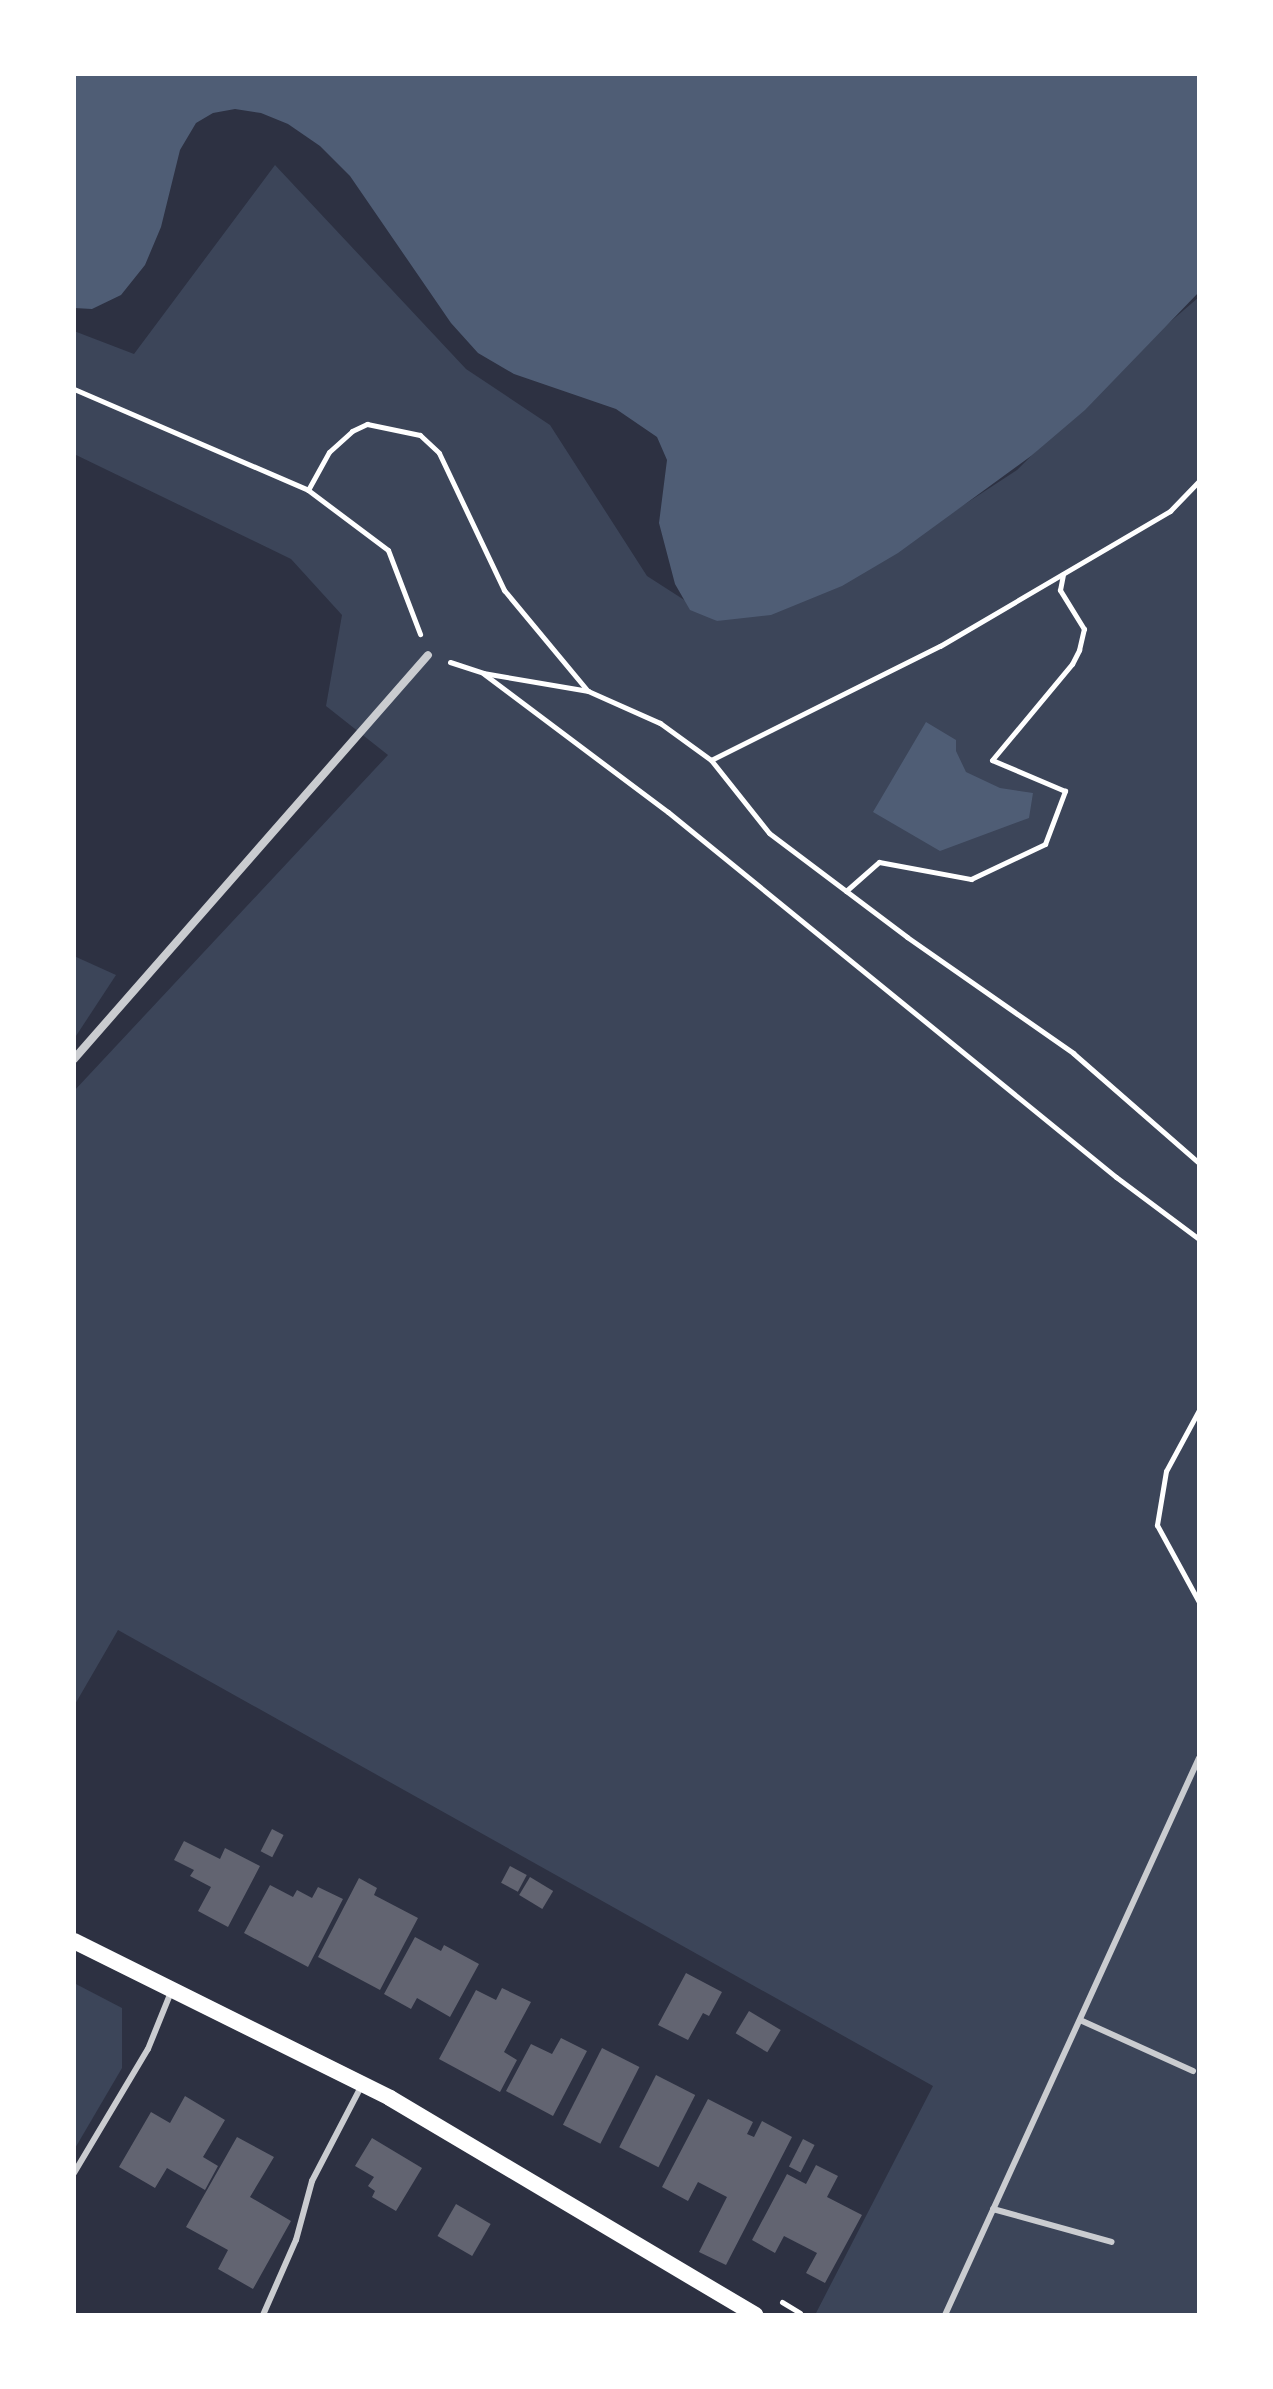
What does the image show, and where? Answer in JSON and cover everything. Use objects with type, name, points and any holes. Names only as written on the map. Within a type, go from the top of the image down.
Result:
[{"type":"main road","points":[[74,1941],[363,2084],[505,2164],[756,2315]]},
{"type":"street","points":[[74,1059],[428,655]]},
{"type":"lane","points":[[945,2315],[1199,1758]]},
{"type":"lane","points":[[74,2173],[148,2049],[172,1989]]},
{"type":"lane","points":[[1080,2020],[1193,2071]]},
{"type":"lane","points":[[263,2315],[296,2240],[312,2181],[363,2084]]},
{"type":"lane","points":[[993,2209],[1112,2242]]},
{"type":"path","points":[[74,389],[308,490],[388,550],[428,655],[483,673],[588,691],[660,723],[711,760],[769,833],[1073,1053],[1199,1163]]},
{"type":"path","points":[[308,490],[329,452],[352,431],[367,424],[420,435],[439,453],[504,590],[588,691]]},
{"type":"path","points":[[711,760],[940,646],[1170,511],[1199,481]]},
{"type":"path","points":[[846,891],[879,862],[971,879],[1045,844],[1065,791],[992,760],[1072,664],[1079,650],[1084,629],[1060,590],[1063,574]]},
{"type":"path","points":[[483,673],[668,812],[1116,1177],[1199,1239]]},
{"type":"path","points":[[1199,1410],[1166,1471],[1157,1525],[1199,1602]]},
{"type":"shaded area","points":[[74,74],[1199,74],[1199,292],[1085,410],[1031,456],[898,553],[842,586],[771,615],[717,621],[690,610],[675,584],[659,523],[667,460],[657,437],[616,409],[514,374],[478,353],[451,323],[350,176],[320,146],[288,124],[261,113],[235,109],[213,113],[196,123],[180,150],[161,227],[145,265],[121,295],[92,309],[74,308]]},
{"type":"shaded area","points":[[275,165],[466,369],[550,425],[647,576],[717,621],[846,582],[1017,470],[1141,347],[1199,297],[1199,2315],[815,2315],[933,2086],[118,1630],[74,1706],[74,1091],[388,755],[326,706],[342,615],[291,559],[74,454],[74,331],[134,354]]},
{"type":"shaded area","points":[[926,722],[956,740],[956,751],[966,772],[1000,788],[1033,793],[1029,818],[940,851],[873,812]]},
{"type":"shaded area","points":[[74,956],[116,975],[74,1039]]},
{"type":"shaded area","points":[[74,1983],[122,2008],[122,2068],[74,2150]]},
{"type":"building","points":[[272,1829],[284,1835],[272,1857],[261,1851]]},
{"type":"building","points":[[184,1841],[220,1859],[225,1848],[260,1866],[228,1927],[198,1911],[211,1887],[190,1876],[194,1870],[174,1860]]},
{"type":"building","points":[[510,1866],[527,1875],[518,1892],[501,1883]]},
{"type":"building","points":[[530,1877],[553,1891],[542,1909],[519,1895]]},
{"type":"building","points":[[359,1878],[377,1888],[374,1895],[418,1918],[380,1990],[318,1957]]},
{"type":"building","points":[[270,1885],[293,1897],[297,1890],[312,1898],[318,1887],[343,1899],[308,1967],[244,1933]]},
{"type":"building","points":[[415,1937],[441,1951],[444,1945],[479,1964],[450,2017],[417,1998],[411,2009],[384,1994]]},
{"type":"building","points":[[686,1973],[722,1992],[709,2016],[703,2013],[688,2040],[658,2025]]},
{"type":"building","points":[[502,1988],[531,2002],[504,2052],[517,2060],[500,2092],[439,2059],[476,1990],[496,2000]]},
{"type":"building","points":[[749,2011],[781,2030],[767,2052],[736,2033]]},
{"type":"building","points":[[561,2038],[587,2051],[553,2116],[506,2091],[531,2044],[552,2054]]},
{"type":"building","points":[[602,2048],[639,2067],[600,2144],[563,2125]]},
{"type":"building","points":[[656,2075],[695,2095],[658,2167],[619,2147]]},
{"type":"building","points":[[185,2096],[225,2120],[203,2157],[218,2166],[205,2190],[167,2168],[155,2188],[119,2167],[151,2112],[170,2123]]},
{"type":"building","points":[[708,2099],[753,2122],[747,2134],[754,2137],[762,2121],[792,2137],[726,2265],[699,2252],[727,2197],[698,2182],[688,2201],[662,2187]]},
{"type":"building","points":[[237,2137],[274,2157],[250,2197],[291,2221],[253,2289],[218,2269],[228,2250],[186,2227]]},
{"type":"building","points":[[372,2138],[422,2168],[396,2211],[372,2197],[375,2191],[368,2186],[374,2177],[355,2166]]},
{"type":"building","points":[[803,2139],[815,2145],[801,2173],[789,2167]]},
{"type":"building","points":[[816,2165],[838,2176],[827,2197],[862,2215],[825,2283],[806,2273],[817,2253],[784,2236],[775,2253],[752,2240],[787,2174],[806,2184]]},
{"type":"building","points":[[456,2204],[491,2224],[472,2256],[438,2236]]}]
